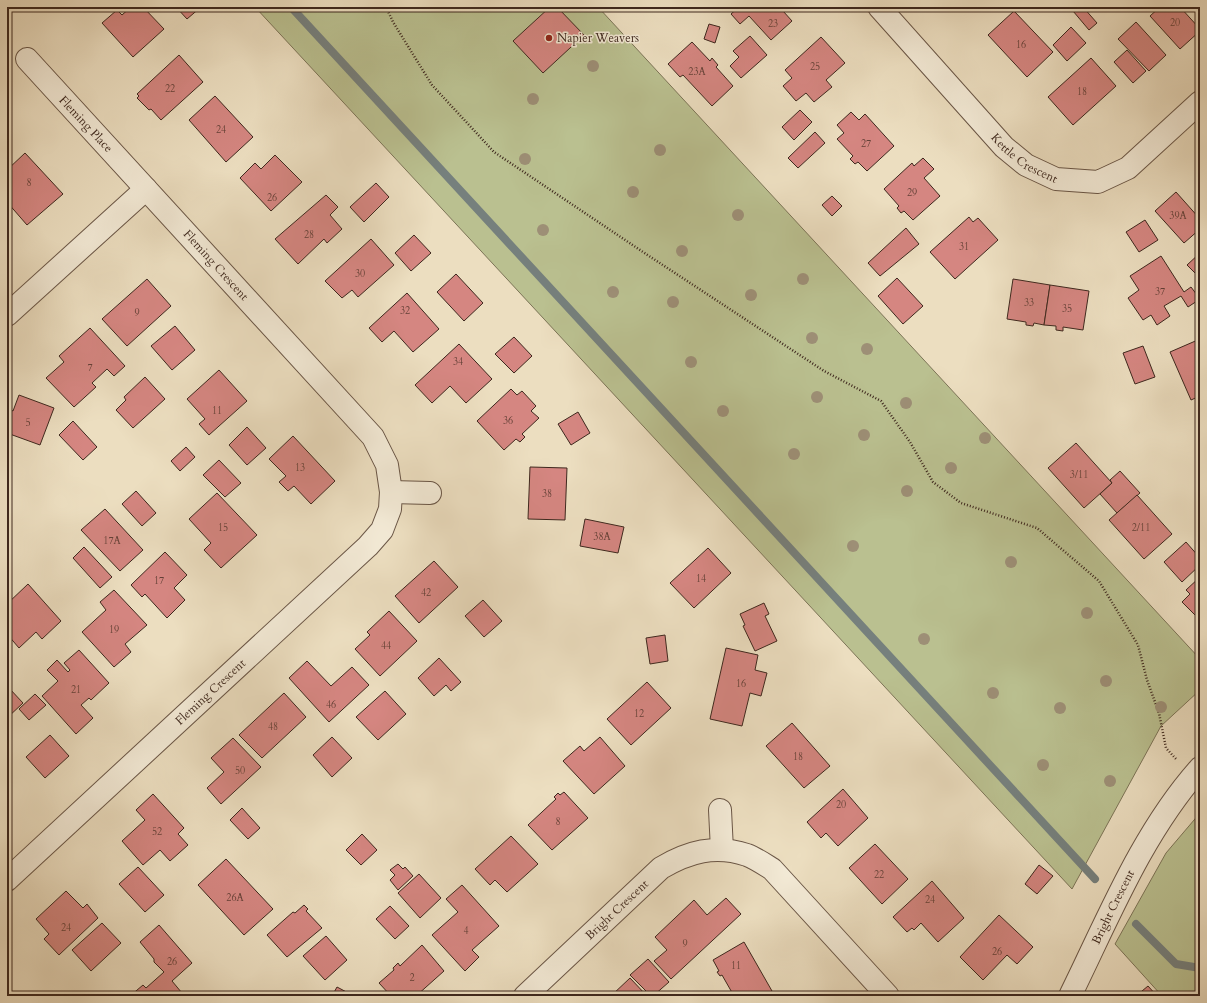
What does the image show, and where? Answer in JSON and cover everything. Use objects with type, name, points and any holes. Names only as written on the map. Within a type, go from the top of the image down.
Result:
[{"type":"street","name":"Kettle Crescent","points":[[879,7],[1004,147],[1026,165],[1056,180],[1098,182],[1128,168],[1200,102]]},
{"type":"street","name":"Fleming Place","points":[[27,59],[146,189]]},
{"type":"street","points":[[7,315],[146,189]]},
{"type":"street","name":"Fleming Crescent","points":[[7,880],[368,546],[382,530],[390,509],[391,492],[387,466],[373,437],[146,189]]},
{"type":"street","points":[[391,492],[430,493]]},
{"type":"street","name":"Bright Crescent","points":[[1070,996],[1132,871],[1161,820],[1197,772]]},
{"type":"street","points":[[720,810],[722,850]]},
{"type":"street","name":"Bright Crescent","points":[[525,996],[661,868],[680,856],[705,851],[722,850],[747,855],[772,869],[888,996]]},
{"type":"path","points":[[386,7],[393,22],[432,85],[494,152],[642,252],[824,371],[881,401],[910,442],[933,482],[961,502],[1037,528],[1099,581],[1138,645],[1147,680],[1159,714],[1166,748],[1179,764],[1197,772]]},
{"type":"green space","points":[[255,7],[598,7],[1200,659],[1200,690],[1161,726],[1072,889]]},
{"type":"green space","points":[[1200,813],[1200,996],[1162,996],[1115,944],[1166,853]]},
{"type":"building","points":[[131,7],[143,7],[164,29],[133,57],[102,23],[117,10],[122,15]]},
{"type":"building","points":[[176,7],[201,7],[187,19]]},
{"type":"building","name":"Napier Weavers","points":[[550,7],[557,7],[584,35],[543,73],[513,41]]},
{"type":"building","points":[[739,7],[788,7],[783,11],[792,21],[771,40],[749,16],[740,24],[731,14]]},
{"type":"building","points":[[1078,7],[1083,7],[1097,23],[1089,30],[1073,11]]},
{"type":"building","points":[[1160,7],[1180,7],[1200,29],[1200,31],[1180,49],[1150,16]]},
{"type":"building","points":[[1014,11],[1053,52],[1027,77],[988,35]]},
{"type":"building","points":[[1136,22],[1166,55],[1149,71],[1118,39]]},
{"type":"building","points":[[709,24],[720,27],[715,43],[704,39]]},
{"type":"building","points":[[1071,27],[1086,43],[1067,61],[1053,45]]},
{"type":"building","points":[[750,36],[767,55],[741,78],[730,66],[739,57],[733,51]]},
{"type":"building","points":[[821,37],[845,63],[826,80],[832,87],[814,102],[806,93],[796,101],[783,86],[792,78],[785,70]]},
{"type":"building","points":[[692,42],[710,61],[712,58],[718,65],[716,67],[733,86],[712,106],[683,75],[680,77],[668,64]]},
{"type":"building","points":[[1127,50],[1146,71],[1133,83],[1114,62]]},
{"type":"building","points":[[179,55],[203,82],[161,120],[151,109],[149,110],[137,98],[139,96],[137,94]]},
{"type":"building","points":[[1091,58],[1116,86],[1073,125],[1048,97]]},
{"type":"building","points":[[215,96],[253,137],[226,162],[189,120]]},
{"type":"building","points":[[800,110],[812,122],[794,140],[782,127]]},
{"type":"building","points":[[851,112],[859,120],[865,114],[894,146],[867,171],[858,162],[855,164],[850,159],[853,156],[837,139],[844,133],[837,125]]},
{"type":"building","points":[[815,132],[825,143],[798,168],[788,158]]},
{"type":"building","points":[[25,153],[63,194],[27,225],[7,202],[7,170]]},
{"type":"building","points":[[275,155],[302,182],[271,211],[240,178],[255,163],[261,169]]},
{"type":"building","points":[[923,158],[934,169],[924,178],[940,196],[913,220],[904,211],[901,213],[897,208],[899,206],[884,189],[912,163],[914,166]]},
{"type":"building","points":[[376,183],[389,197],[364,222],[350,207]]},
{"type":"building","points":[[1176,192],[1200,219],[1200,229],[1184,243],[1155,211]]},
{"type":"building","points":[[326,195],[338,207],[330,215],[342,229],[327,243],[324,239],[298,264],[275,239]]},
{"type":"building","points":[[832,196],[842,206],[832,216],[822,205]]},
{"type":"building","points":[[969,217],[973,222],[978,218],[998,240],[955,279],[930,252]]},
{"type":"building","points":[[1145,220],[1158,240],[1139,252],[1126,232]]},
{"type":"building","points":[[906,228],[919,244],[880,276],[868,263]]},
{"type":"building","points":[[414,235],[431,253],[411,271],[395,253]]},
{"type":"building","points":[[371,239],[394,265],[358,297],[352,290],[342,298],[325,281]]},
{"type":"building","points":[[1200,253],[1200,278],[1187,265]]},
{"type":"building","points":[[1161,256],[1184,292],[1191,287],[1200,299],[1188,307],[1181,296],[1164,306],[1170,316],[1157,325],[1151,315],[1143,320],[1128,298],[1139,290],[1130,276]]},
{"type":"building","points":[[456,274],[483,303],[464,321],[437,292]]},
{"type":"building","points":[[897,278],[923,306],[903,324],[878,296]]},
{"type":"building","points":[[147,279],[171,306],[127,346],[102,319]]},
{"type":"building","points":[[1013,279],[1050,285],[1044,325],[1034,323],[1033,326],[1026,325],[1026,322],[1007,319]]},
{"type":"building","points":[[1050,285],[1089,291],[1083,330],[1063,327],[1063,331],[1056,330],[1056,326],[1044,325]]},
{"type":"building","points":[[407,293],[439,329],[413,352],[394,331],[382,342],[369,328]]},
{"type":"building","points":[[175,326],[195,350],[172,370],[151,346]]},
{"type":"building","points":[[90,328],[125,366],[114,376],[107,369],[92,383],[96,387],[74,407],[46,378],[64,362],[59,356]]},
{"type":"building","points":[[514,337],[532,356],[514,373],[495,354]]},
{"type":"building","points":[[1200,339],[1200,396],[1191,400],[1170,352]]},
{"type":"building","points":[[459,344],[492,379],[466,403],[450,386],[432,403],[415,385]]},
{"type":"building","points":[[1143,346],[1155,377],[1135,384],[1123,353]]},
{"type":"building","points":[[219,370],[247,401],[209,435],[199,424],[205,419],[187,399]]},
{"type":"building","points":[[145,377],[165,399],[133,428],[116,410],[126,400],[124,397]]},
{"type":"building","points":[[511,389],[517,395],[522,391],[536,406],[531,411],[539,418],[522,434],[525,437],[520,442],[516,439],[504,450],[477,421]]},
{"type":"building","points":[[19,395],[54,408],[40,445],[7,433],[7,408],[13,411]]},
{"type":"building","points":[[578,412],[590,433],[571,445],[558,424]]},
{"type":"building","points":[[73,421],[97,447],[83,460],[59,435]]},
{"type":"building","points":[[247,427],[266,448],[247,465],[229,445]]},
{"type":"building","points":[[293,436],[335,481],[311,504],[294,486],[288,491],[279,482],[286,476],[269,459]]},
{"type":"building","points":[[1076,443],[1112,483],[1084,508],[1048,468]]},
{"type":"building","points":[[186,447],[195,457],[180,471],[171,461]]},
{"type":"building","points":[[219,460],[241,483],[225,497],[203,475]]},
{"type":"building","points":[[530,467],[567,468],[565,520],[528,519]]},
{"type":"building","points":[[1120,471],[1140,493],[1117,513],[1100,494],[1112,483],[1110,480]]},
{"type":"building","points":[[136,491],[156,513],[142,526],[122,504]]},
{"type":"building","points":[[217,493],[257,535],[221,568],[204,550],[211,543],[189,519]]},
{"type":"building","points":[[1137,495],[1172,534],[1144,559],[1109,520]]},
{"type":"building","points":[[105,509],[143,550],[120,571],[81,530]]},
{"type":"building","points":[[585,519],[624,527],[618,553],[580,546]]},
{"type":"building","points":[[1186,542],[1200,558],[1200,565],[1182,582],[1164,562]]},
{"type":"building","points":[[84,547],[112,577],[100,588],[73,558]]},
{"type":"building","points":[[708,548],[731,573],[694,608],[670,583]]},
{"type":"building","points":[[165,552],[187,575],[174,588],[185,600],[167,618],[145,594],[142,597],[131,585]]},
{"type":"building","points":[[434,561],[458,587],[419,623],[395,596]]},
{"type":"building","points":[[1200,577],[1200,626],[1196,621],[1199,619],[1182,602],[1190,594],[1186,590]]},
{"type":"building","points":[[28,584],[61,621],[42,639],[36,632],[19,648],[7,634],[7,604]]},
{"type":"building","points":[[114,590],[147,625],[125,644],[131,652],[114,667],[82,632],[106,610],[100,602]]},
{"type":"building","points":[[483,600],[502,621],[484,637],[465,616]]},
{"type":"building","points":[[764,603],[769,614],[765,616],[777,641],[755,651],[743,626],[745,625],[740,614]]},
{"type":"building","points":[[389,611],[417,641],[380,676],[355,649],[370,635],[367,632]]},
{"type":"building","points":[[665,635],[668,661],[650,664],[646,638]]},
{"type":"building","points":[[726,648],[758,655],[755,670],[767,673],[761,696],[750,693],[742,726],[710,719]]},
{"type":"building","points":[[79,650],[109,683],[91,700],[89,698],[81,705],[93,718],[76,734],[42,696],[58,681],[47,670],[57,660],[68,672],[70,670],[64,663]]},
{"type":"building","points":[[439,658],[461,682],[451,691],[446,685],[434,696],[418,678]]},
{"type":"building","points":[[307,661],[331,686],[352,667],[369,685],[329,722],[289,678]]},
{"type":"building","points":[[647,682],[671,708],[631,745],[607,719]]},
{"type":"building","points":[[9,688],[23,703],[7,718],[7,690]]},
{"type":"building","points":[[385,691],[406,714],[378,740],[356,717]]},
{"type":"building","points":[[284,693],[306,717],[262,758],[239,735]]},
{"type":"building","points":[[35,694],[46,705],[29,720],[19,709]]},
{"type":"building","points":[[792,723],[830,766],[804,788],[766,746]]},
{"type":"building","points":[[50,735],[69,756],[45,778],[26,757]]},
{"type":"building","points":[[332,737],[352,758],[332,777],[313,755]]},
{"type":"building","points":[[600,737],[625,766],[594,794],[563,761],[580,746],[584,751]]},
{"type":"building","points":[[233,738],[261,767],[221,804],[207,788],[224,772],[211,758]]},
{"type":"building","points":[[843,789],[868,818],[838,846],[826,833],[821,838],[807,822]]},
{"type":"building","points":[[564,792],[588,818],[552,850],[528,825],[556,799],[554,797],[558,793],[560,795]]},
{"type":"building","points":[[153,794],[184,828],[178,834],[188,845],[170,861],[160,850],[143,865],[122,841],[145,820],[136,810]]},
{"type":"building","points":[[242,808],[260,828],[248,839],[230,820]]},
{"type":"building","points":[[362,834],[377,850],[361,865],[346,850]]},
{"type":"building","points":[[511,836],[538,864],[507,892],[495,880],[490,885],[475,869]]},
{"type":"building","points":[[875,844],[908,879],[882,904],[849,868]]},
{"type":"building","points":[[226,859],[273,909],[244,935],[198,885]]},
{"type":"building","points":[[398,864],[403,869],[405,867],[413,876],[398,890],[390,880],[395,875],[390,870]]},
{"type":"building","points":[[1039,865],[1053,876],[1037,894],[1025,884]]},
{"type":"building","points":[[138,867],[164,895],[145,912],[119,884]]},
{"type":"building","points":[[419,874],[441,898],[420,918],[398,893]]},
{"type":"building","points":[[932,881],[964,918],[938,942],[921,923],[914,930],[912,928],[907,932],[893,917]]},
{"type":"building","points":[[462,885],[499,926],[472,950],[479,957],[465,971],[432,935],[458,912],[446,899]]},
{"type":"building","points":[[66,891],[83,908],[87,904],[98,918],[59,955],[44,939],[49,934],[36,919]]},
{"type":"building","points":[[726,898],[741,914],[671,979],[654,961],[667,950],[655,937],[694,900],[707,915]]},
{"type":"building","points":[[304,905],[308,909],[306,911],[322,928],[287,957],[267,935],[293,912],[295,913]]},
{"type":"building","points":[[390,906],[409,926],[395,939],[376,919]]},
{"type":"building","points":[[999,915],[1033,947],[1017,964],[1007,955],[983,980],[960,957]]},
{"type":"building","points":[[102,923],[121,943],[91,971],[72,950]]},
{"type":"building","points":[[159,925],[192,963],[172,981],[182,993],[178,996],[130,996],[143,985],[146,988],[164,972],[154,962],[154,959],[140,942]]},
{"type":"building","points":[[326,936],[347,960],[325,980],[303,956]]},
{"type":"building","points":[[744,942],[772,991],[762,996],[734,996],[722,975],[720,976],[717,972],[719,971],[713,960]]},
{"type":"building","points":[[422,945],[444,971],[416,996],[391,996],[379,983],[394,970],[393,968],[398,963],[400,966]]},
{"type":"building","points":[[648,959],[669,982],[653,996],[651,996],[630,975]]},
{"type":"building","points":[[630,978],[647,996],[612,996],[612,995]]},
{"type":"building","points":[[1148,986],[1157,996],[1136,996]]},
{"type":"building","points":[[337,987],[354,996],[332,996]]},
{"type":"waterway","points":[[291,7],[1095,879]]},
{"type":"waterway","points":[[1136,924],[1176,964],[1200,968]]},
{"type":"place","name":"Napier Weavers","points":[[549,38]]}]
